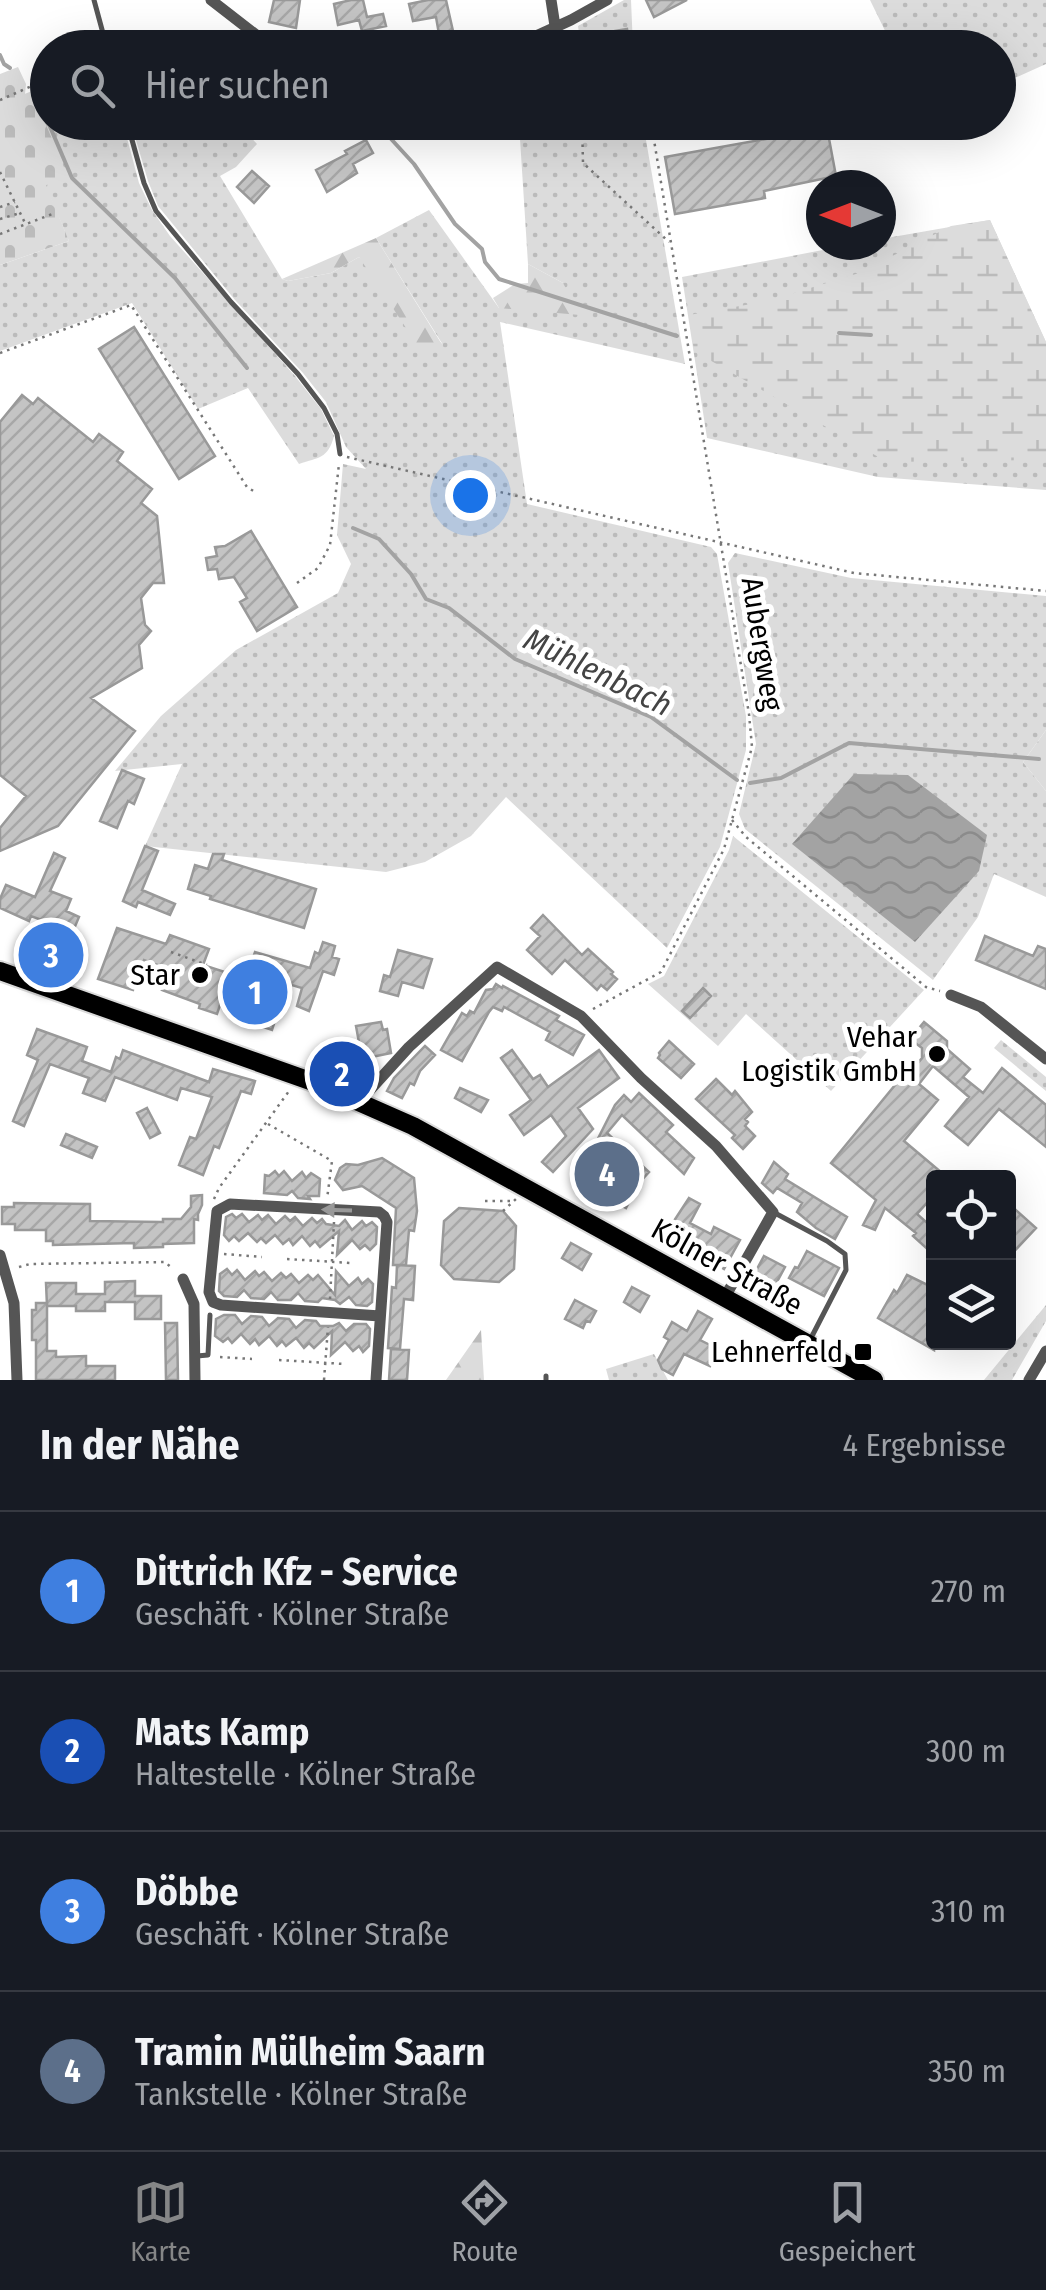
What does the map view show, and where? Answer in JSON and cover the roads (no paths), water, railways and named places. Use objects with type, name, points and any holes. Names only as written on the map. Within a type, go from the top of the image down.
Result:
[{"type":"main road","name":"Kölner Straße","points":[[0,970],[294,1075],[413,1126],[874,1380]]},
{"type":"street","points":[[210,0],[249,30]]},
{"type":"street","points":[[551,0],[555,26]]},
{"type":"street","points":[[547,30],[607,0]]},
{"type":"street","points":[[359,1102],[409,1048],[497,967],[581,1016],[641,1078],[716,1146],[773,1212],[725,1297]]},
{"type":"street","points":[[951,994],[982,1007],[1046,1059]]},
{"type":"street","points":[[376,1380],[387,1222],[384,1216],[379,1212],[230,1204],[220,1208],[215,1216],[210,1299],[220,1305],[380,1316]]},
{"type":"street","points":[[0,1255],[14,1303],[18,1380]]},
{"type":"street","points":[[184,1279],[194,1304],[194,1380]]},
{"type":"street","points":[[1029,1380],[1046,1350]]},
{"type":"lane","points":[[94,0],[102,30]]},
{"type":"lane","points":[[132,140],[156,211],[324,408],[337,434],[340,454]]},
{"type":"lane","points":[[773,1212],[845,1254],[846,1270],[808,1343]]},
{"type":"lane","points":[[194,1356],[208,1355],[210,1315]]},
{"type":"water","points":[[854,774],[908,775],[987,835],[979,871],[915,942],[792,844]]},
{"type":"waterway","name":"Mühlenbach","points":[[0,55],[10,68]]},
{"type":"waterway","name":"Mühlenbach","points":[[56,140],[72,178],[175,278],[247,368]]},
{"type":"waterway","points":[[392,140],[414,164],[455,224],[482,249],[485,262],[499,279],[677,336]]},
{"type":"waterway","points":[[839,333],[871,335]]},
{"type":"waterway","name":"Mühlenbach","points":[[353,528],[379,539],[411,574],[426,599],[449,608],[515,659],[651,717],[737,780]]},
{"type":"waterway","name":"Mühlenbach","points":[[750,783],[781,778],[849,743],[1039,759]]},
{"type":"place","name":"Döbbe","points":[[51,955]]},
{"type":"place","name":"Star","points":[[200,975]]},
{"type":"place","name":"Dittrich Kfz - Service","points":[[255,992]]},
{"type":"place","name":"Vehar Logistik GmbH","points":[[937,1054]]},
{"type":"place","name":"Mats Kamp","points":[[342,1074]]},
{"type":"place","name":"Tramin Mülheim Saarn","points":[[607,1174]]},
{"type":"place","name":"Lehnerfeld","points":[[863,1352]]}]
